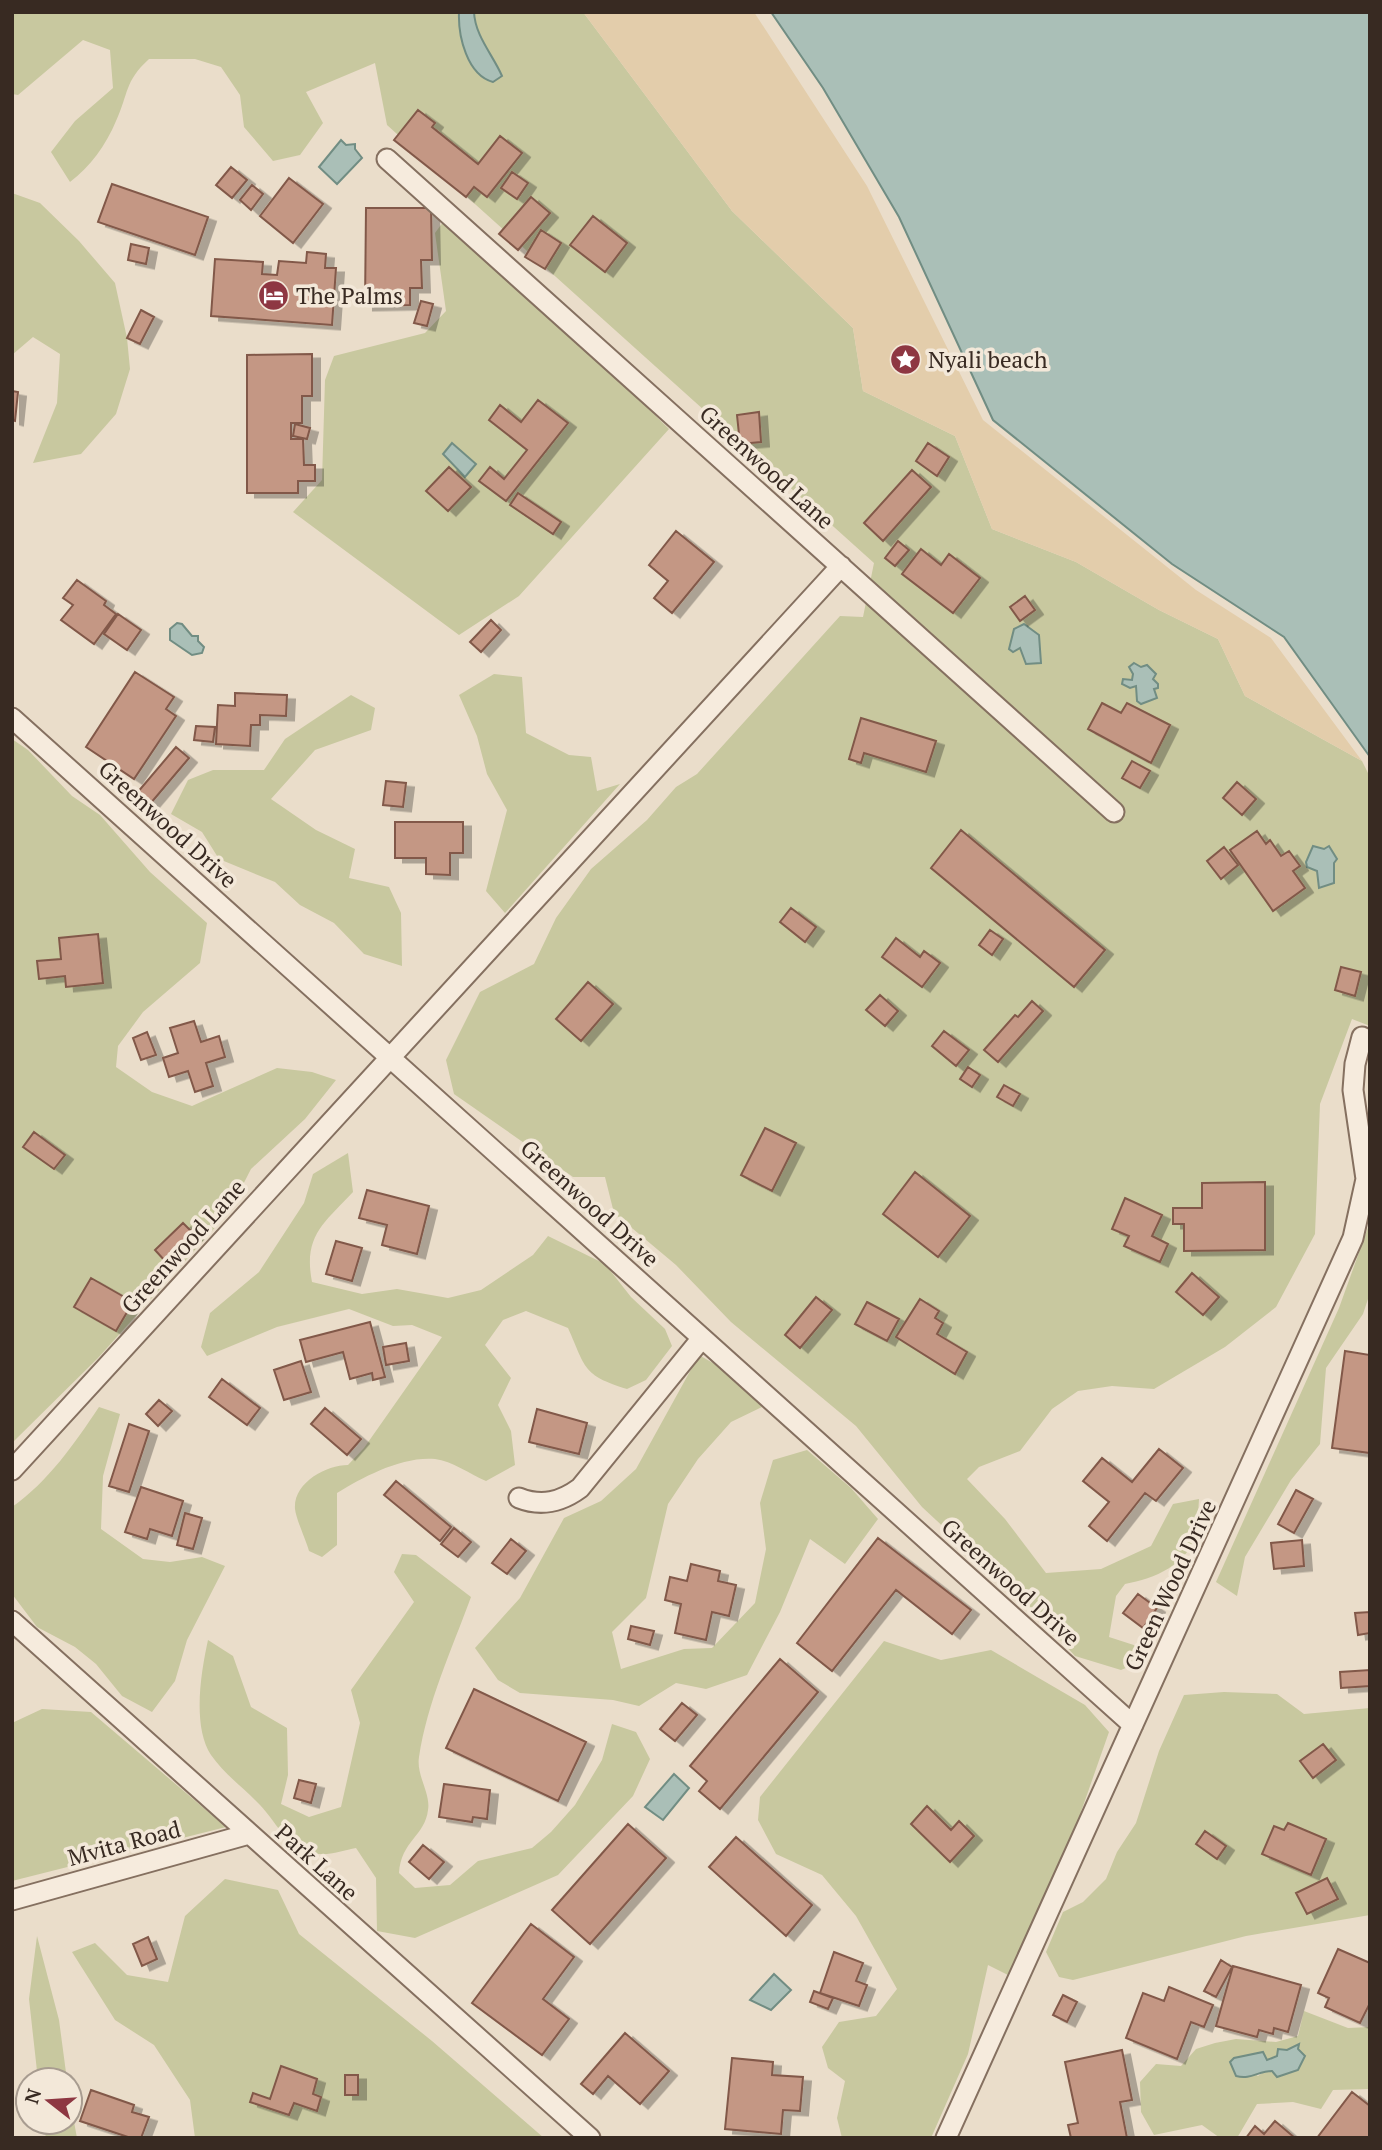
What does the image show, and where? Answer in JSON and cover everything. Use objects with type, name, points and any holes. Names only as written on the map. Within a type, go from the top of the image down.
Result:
[{"type":"street","name":"Greenwood Lane","points":[[387,159],[1114,812]]},
{"type":"street","name":"Greenwood Lane","points":[[12,1470],[841,566]]},
{"type":"street","name":"Greenwood Drive","points":[[12,718],[1133,1725]]},
{"type":"street","name":"Green Wood Drive","points":[[946,2138],[1353,1238],[1366,1179],[1353,1090],[1355,1064],[1362,1037]]},
{"type":"street","points":[[520,1498],[530,1502],[554,1502],[580,1488],[702,1338]]},
{"type":"street","name":"Park Lane","points":[[12,1621],[590,2138]]},
{"type":"street","name":"Mvita Road","points":[[12,1900],[249,1834]]},
{"type":"green space","points":[[12,12],[583,12],[732,211],[853,328],[863,391],[955,436],[992,529],[1076,562],[1159,610],[1218,639],[1245,696],[1362,761],[1370,777],[1370,1026],[1352,1019],[1320,1104],[1315,1234],[1276,1307],[1225,1347],[1154,1389],[1112,1386],[1078,1391],[1052,1409],[1020,1451],[979,1467],[967,1479],[1005,1519],[1046,1573],[1101,1569],[1151,1546],[1173,1504],[1199,1499],[1197,1532],[1186,1554],[1158,1574],[1125,1584],[1116,1596],[1109,1637],[1143,1648],[1140,1662],[1121,1670],[1075,1656],[1034,1611],[922,1507],[856,1426],[731,1322],[676,1265],[614,1213],[605,1177],[573,1177],[454,1094],[446,1060],[480,992],[534,964],[556,918],[591,869],[647,820],[676,787],[697,774],[840,616],[863,617],[874,563],[387,125],[375,63],[306,92],[323,123],[300,155],[273,161],[244,127],[240,95],[221,67],[195,59],[149,59],[131,81],[116,121],[102,147],[84,170],[70,182],[51,152],[75,121],[113,88],[110,50],[83,40],[18,95],[12,94]]},
{"type":"green space","points":[[12,193],[40,203],[79,241],[115,283],[127,338],[130,369],[116,414],[81,454],[33,463],[57,403],[60,354],[33,337],[12,355]]},
{"type":"green space","points":[[446,218],[537,300],[669,429],[519,596],[459,635],[293,512],[322,480],[325,380],[334,356],[425,333],[446,311],[435,233]]},
{"type":"green space","points":[[494,674],[522,677],[526,733],[569,755],[591,757],[597,791],[620,784],[505,913],[486,891],[507,810],[487,774],[477,736],[459,695]]},
{"type":"green space","points":[[351,695],[375,708],[371,730],[315,750],[271,799],[316,830],[355,849],[349,878],[389,887],[401,913],[402,966],[364,954],[334,923],[300,905],[275,882],[219,859],[202,832],[171,814],[188,780],[213,770],[264,770],[285,739]]},
{"type":"green space","points":[[12,739],[28,750],[72,796],[100,815],[150,872],[207,923],[200,963],[143,1012],[118,1046],[116,1067],[152,1092],[192,1106],[277,1068],[312,1072],[336,1080],[305,1119],[251,1169],[231,1208],[212,1231],[98,1358],[12,1443]]},
{"type":"green space","points":[[348,1153],[353,1192],[325,1222],[313,1241],[310,1266],[312,1282],[362,1294],[397,1289],[448,1298],[481,1290],[533,1255],[548,1236],[605,1264],[631,1297],[665,1329],[672,1346],[646,1380],[627,1389],[601,1379],[587,1368],[568,1328],[526,1311],[503,1320],[485,1345],[511,1378],[498,1405],[511,1431],[515,1465],[486,1481],[435,1459],[396,1464],[371,1474],[337,1493],[337,1545],[322,1557],[309,1551],[299,1524],[295,1509],[299,1491],[321,1472],[348,1465],[364,1448],[442,1337],[412,1325],[393,1326],[349,1309],[277,1327],[207,1356],[201,1347],[210,1313],[259,1272],[304,1203],[313,1174]]},
{"type":"green space","points":[[1370,1222],[1370,1293],[1363,1314],[1326,1368],[1320,1444],[1291,1480],[1245,1557],[1237,1596],[1216,1582],[1339,1308]]},
{"type":"green space","points":[[699,1355],[744,1381],[762,1407],[731,1422],[698,1459],[668,1504],[646,1598],[612,1632],[621,1669],[684,1649],[712,1648],[755,1603],[766,1549],[760,1503],[773,1460],[807,1450],[851,1488],[878,1519],[845,1564],[810,1539],[780,1612],[747,1675],[706,1689],[676,1683],[639,1706],[613,1700],[520,1693],[498,1680],[475,1648],[520,1598],[564,1518],[601,1501],[636,1469]]},
{"type":"green space","points":[[99,1407],[120,1414],[103,1476],[101,1529],[143,1559],[170,1562],[202,1557],[225,1566],[187,1640],[175,1681],[152,1712],[122,1696],[96,1664],[75,1647],[37,1627],[12,1594],[12,1507],[49,1474]]},
{"type":"green space","points":[[402,1554],[416,1555],[471,1597],[441,1676],[419,1757],[428,1810],[426,1819],[404,1853],[399,1873],[415,1888],[450,1885],[478,1861],[532,1848],[551,1832],[575,1805],[602,1760],[612,1724],[636,1732],[650,1759],[633,1796],[558,1875],[415,1938],[377,1931],[376,1878],[356,1848],[319,1854],[300,1848],[285,1836],[260,1805],[211,1755],[205,1743],[200,1714],[201,1683],[208,1640],[233,1656],[251,1707],[287,1728],[288,1775],[281,1804],[309,1817],[341,1807],[360,1723],[351,1690],[414,1602],[394,1572]]},
{"type":"green space","points":[[884,1641],[941,1660],[991,1650],[1085,1705],[1109,1732],[1063,1863],[1010,1976],[988,1965],[968,2054],[931,2138],[842,2138],[837,2118],[845,2081],[828,2068],[822,2047],[839,2022],[876,2016],[897,1989],[856,1916],[822,1875],[776,1854],[758,1820],[760,1797]]},
{"type":"green space","points":[[1224,1692],[1277,1694],[1304,1714],[1370,1708],[1370,1915],[1246,1936],[1073,1980],[1059,1977],[1046,1952],[1063,1912],[1083,1902],[1106,1879],[1117,1852],[1136,1823],[1159,1751],[1184,1695]]},
{"type":"green space","points":[[42,1709],[91,1712],[226,1827],[12,1881],[12,1723]]},
{"type":"green space","points":[[225,1879],[278,1890],[299,1934],[432,2041],[544,2138],[195,2138],[190,2100],[154,2045],[115,2020],[72,1952],[95,1943],[127,1975],[168,1982],[185,1916]]},
{"type":"green space","points":[[37,1936],[59,2020],[65,2066],[36,2066],[29,1999]]},
{"type":"green space","points":[[1304,2011],[1348,2028],[1370,2027],[1370,2089],[1333,2090],[1321,2109],[1293,2102],[1257,2104],[1237,2138],[1220,2138],[1202,2125],[1154,2135],[1141,2112],[1140,2082],[1156,2064],[1181,2066],[1196,2049],[1215,2043],[1236,2039],[1276,2042],[1298,2036]],"holes":[[[1287,2050],[1298,2070],[1265,2071],[1258,2076],[1234,2058],[1263,2052],[1267,2060]]]},
{"type":"green space","points":[[46,2136],[77,2138],[46,2138]]},
{"type":"sand","name":"Nyali beach","points":[[583,12],[754,12],[867,186],[983,420],[1196,590],[1271,638],[1362,761],[1245,696],[1218,639],[1159,610],[1076,562],[992,529],[955,436],[863,391],[853,328],[732,211]]},
{"type":"shaded area","points":[[459,12],[474,12],[481,37],[502,76],[493,82],[477,71],[466,53],[460,32]]},
{"type":"shaded area","points":[[771,12],[1370,12],[1370,757],[1284,637],[1172,564],[993,420],[899,217],[823,88]]},
{"type":"shaded area","points":[[341,140],[346,145],[355,144],[355,149],[362,158],[337,184],[319,167]]},
{"type":"shaded area","points":[[452,443],[476,464],[465,477],[443,454]]},
{"type":"shaded area","points":[[177,623],[182,624],[192,636],[198,636],[198,641],[204,647],[202,653],[192,655],[170,640],[170,629]]},
{"type":"shaded area","points":[[1024,624],[1039,635],[1041,663],[1026,664],[1020,648],[1013,652],[1009,649],[1014,629]]},
{"type":"shaded area","points":[[1134,663],[1141,667],[1147,665],[1156,674],[1153,679],[1158,684],[1158,688],[1154,689],[1157,698],[1141,704],[1137,701],[1136,686],[1130,688],[1122,684],[1123,679],[1132,680],[1133,674],[1129,667]]},
{"type":"shaded area","points":[[1313,846],[1324,849],[1329,846],[1337,859],[1334,863],[1334,883],[1319,888],[1317,871],[1307,867],[1306,862]]},
{"type":"shaded area","points":[[674,1774],[689,1788],[663,1820],[645,1807]]},
{"type":"shaded area","points":[[774,1974],[791,1990],[771,2010],[750,2000]]},
{"type":"shaded area","points":[[1299,2044],[1298,2049],[1305,2056],[1298,2070],[1277,2077],[1272,2071],[1246,2077],[1236,2076],[1230,2062],[1234,2058],[1263,2052],[1267,2060],[1277,2056],[1278,2049],[1287,2050]]},
{"type":"building","points":[[418,110],[435,123],[432,127],[478,164],[500,136],[522,153],[487,197],[474,187],[466,197],[394,140]]},
{"type":"building","points":[[231,167],[247,180],[232,198],[216,185]]},
{"type":"building","points":[[512,172],[528,183],[517,199],[501,188]]},
{"type":"building","points":[[289,178],[323,204],[293,243],[260,216]]},
{"type":"building","points":[[112,184],[208,217],[195,255],[98,222]]},
{"type":"building","points":[[252,185],[263,194],[251,210],[240,200]]},
{"type":"building","points":[[531,197],[550,213],[518,250],[499,234]]},
{"type":"building","points":[[366,208],[431,208],[432,260],[421,260],[422,288],[410,288],[410,305],[365,306]]},
{"type":"building","points":[[593,216],[627,243],[605,272],[570,245]]},
{"type":"building","points":[[541,230],[561,243],[545,269],[525,257]]},
{"type":"building","points":[[131,244],[149,248],[146,264],[128,260]]},
{"type":"building","name":"The Palms","points":[[307,252],[326,254],[325,268],[336,268],[332,325],[211,316],[215,259],[263,262],[262,274],[277,275],[279,261],[306,263]]},
{"type":"building","points":[[421,301],[433,304],[427,326],[414,323]]},
{"type":"building","points":[[141,310],[154,317],[140,344],[127,338]]},
{"type":"building","points":[[312,354],[312,396],[302,396],[302,423],[291,423],[291,439],[303,439],[304,465],[315,465],[315,481],[298,481],[298,493],[247,493],[247,355]]},
{"type":"building","points":[[12,391],[18,392],[15,421],[12,420]]},
{"type":"building","points":[[538,400],[568,423],[506,501],[479,481],[490,467],[504,479],[527,450],[489,420],[500,405],[521,422]]},
{"type":"building","points":[[759,412],[761,442],[740,444],[737,415]]},
{"type":"building","points":[[295,424],[310,428],[307,439],[293,436]]},
{"type":"building","points":[[928,443],[949,457],[937,476],[916,461]]},
{"type":"building","points":[[449,467],[471,487],[448,511],[426,491]]},
{"type":"building","points":[[912,470],[931,487],[883,541],[864,523]]},
{"type":"building","points":[[518,493],[561,522],[553,534],[510,505]]},
{"type":"building","points":[[676,531],[714,562],[672,613],[654,598],[668,581],[649,565]]},
{"type":"building","points":[[898,541],[909,550],[895,566],[885,558]]},
{"type":"building","points":[[921,549],[941,565],[949,554],[980,578],[953,613],[902,574]]},
{"type":"building","points":[[77,580],[106,601],[104,605],[116,614],[94,644],[61,620],[73,605],[63,598]]},
{"type":"building","points":[[1025,596],[1035,610],[1020,621],[1010,607]]},
{"type":"building","points":[[118,614],[141,630],[127,650],[104,634]]},
{"type":"building","points":[[491,620],[501,630],[481,652],[470,642]]},
{"type":"building","points":[[135,672],[174,697],[166,709],[176,716],[134,779],[86,747]]},
{"type":"building","points":[[235,693],[287,695],[286,716],[260,715],[260,725],[251,725],[250,746],[216,744],[218,705],[235,706]]},
{"type":"building","points":[[1102,703],[1121,713],[1127,703],[1170,725],[1151,763],[1088,729]]},
{"type":"building","points":[[861,718],[936,741],[926,772],[864,753],[861,763],[849,759]]},
{"type":"building","points":[[196,726],[215,727],[213,742],[194,740]]},
{"type":"building","points":[[176,747],[189,758],[150,804],[137,793]]},
{"type":"building","points":[[1132,761],[1150,771],[1140,788],[1122,778]]},
{"type":"building","points":[[386,781],[406,783],[403,807],[383,805]]},
{"type":"building","points":[[1237,782],[1256,799],[1242,815],[1223,798]]},
{"type":"building","points":[[395,822],[463,822],[463,853],[450,853],[450,875],[426,874],[426,858],[395,858]]},
{"type":"building","points":[[961,830],[1105,950],[1074,987],[931,868]]},
{"type":"building","points":[[1257,831],[1266,844],[1270,840],[1281,856],[1289,851],[1300,866],[1293,871],[1305,888],[1273,911],[1230,850]]},
{"type":"building","points":[[1224,847],[1238,865],[1221,879],[1207,861]]},
{"type":"building","points":[[791,908],[816,927],[805,942],[780,922]]},
{"type":"building","points":[[990,930],[1003,939],[992,955],[979,945]]},
{"type":"building","points":[[98,934],[103,983],[66,987],[65,976],[39,979],[37,961],[61,959],[59,938]]},
{"type":"building","points":[[896,938],[920,957],[924,951],[940,963],[922,987],[882,957]]},
{"type":"building","points":[[1341,967],[1361,972],[1355,996],[1335,990]]},
{"type":"building","points":[[588,982],[613,1004],[581,1041],[556,1019]]},
{"type":"building","points":[[880,995],[898,1011],[885,1026],[866,1010]]},
{"type":"building","points":[[1032,1001],[1043,1011],[998,1062],[984,1050],[1015,1015],[1018,1017]]},
{"type":"building","points":[[194,1021],[201,1042],[219,1036],[225,1057],[206,1063],[213,1086],[195,1092],[188,1071],[169,1077],[163,1058],[178,1053],[170,1028]]},
{"type":"building","points":[[944,1031],[969,1050],[956,1066],[932,1046]]},
{"type":"building","points":[[147,1032],[156,1055],[141,1060],[133,1038]]},
{"type":"building","points":[[968,1067],[980,1075],[972,1087],[960,1079]]},
{"type":"building","points":[[1004,1085],[1020,1094],[1013,1106],[997,1097]]},
{"type":"building","points":[[765,1128],[796,1143],[772,1191],[741,1175]]},
{"type":"building","points":[[34,1132],[65,1155],[54,1169],[23,1147]]},
{"type":"building","points":[[915,1172],[970,1216],[938,1257],[883,1214]]},
{"type":"building","points":[[1265,1182],[1265,1250],[1184,1251],[1184,1224],[1173,1224],[1173,1208],[1202,1208],[1202,1183]]},
{"type":"building","points":[[367,1190],[429,1206],[417,1254],[382,1245],[387,1225],[359,1218]]},
{"type":"building","points":[[1125,1198],[1162,1215],[1152,1236],[1168,1244],[1160,1262],[1124,1246],[1129,1236],[1112,1229]]},
{"type":"building","points":[[183,1223],[195,1235],[166,1262],[155,1250]]},
{"type":"building","points":[[336,1241],[362,1248],[352,1281],[326,1274]]},
{"type":"building","points":[[1192,1273],[1219,1297],[1203,1315],[1176,1292]]},
{"type":"building","points":[[91,1278],[133,1302],[116,1331],[74,1307]]},
{"type":"building","points":[[816,1297],[832,1310],[800,1348],[785,1335]]},
{"type":"building","points":[[920,1299],[939,1311],[935,1318],[943,1323],[937,1334],[967,1352],[955,1374],[896,1337]]},
{"type":"building","points":[[867,1302],[899,1319],[887,1341],[855,1324]]},
{"type":"building","points":[[370,1322],[385,1377],[373,1380],[372,1373],[350,1379],[343,1352],[306,1362],[300,1340]]},
{"type":"building","points":[[406,1343],[409,1361],[386,1365],[383,1347]]},
{"type":"building","points":[[1345,1351],[1370,1355],[1370,1453],[1332,1448]]},
{"type":"building","points":[[301,1361],[311,1392],[284,1400],[274,1370]]},
{"type":"building","points":[[222,1379],[260,1408],[247,1425],[209,1397]]},
{"type":"building","points":[[159,1400],[172,1411],[158,1426],[146,1414]]},
{"type":"building","points":[[325,1408],[361,1439],[347,1455],[311,1424]]},
{"type":"building","points":[[537,1409],[587,1423],[579,1454],[529,1442]]},
{"type":"building","points":[[129,1424],[149,1431],[129,1492],[109,1486]]},
{"type":"building","points":[[1159,1449],[1183,1468],[1156,1501],[1145,1493],[1107,1541],[1089,1526],[1109,1502],[1083,1481],[1102,1458],[1132,1482]]},
{"type":"building","points":[[396,1481],[451,1527],[440,1541],[384,1495]]},
{"type":"building","points":[[141,1487],[183,1501],[172,1536],[150,1529],[147,1539],[125,1532]]},
{"type":"building","points":[[1296,1490],[1313,1499],[1294,1533],[1278,1524]]},
{"type":"building","points":[[185,1513],[202,1518],[193,1549],[177,1545]]},
{"type":"building","points":[[454,1528],[471,1542],[458,1557],[441,1544]]},
{"type":"building","points":[[878,1538],[971,1610],[952,1634],[896,1590],[832,1671],[797,1643]]},
{"type":"building","points":[[511,1539],[526,1551],[507,1574],[492,1563]]},
{"type":"building","points":[[1302,1540],[1304,1566],[1274,1569],[1271,1543]]},
{"type":"building","points":[[691,1564],[720,1571],[718,1581],[736,1585],[729,1616],[712,1612],[706,1640],[675,1633],[681,1604],[665,1600],[670,1577],[687,1581]]},
{"type":"building","points":[[1138,1594],[1157,1608],[1143,1628],[1123,1613]]},
{"type":"building","points":[[1370,1612],[1370,1633],[1358,1635],[1355,1613]]},
{"type":"building","points":[[631,1626],[654,1631],[650,1645],[628,1639]]},
{"type":"building","points":[[780,1659],[818,1692],[720,1809],[699,1791],[707,1781],[690,1766]]},
{"type":"building","points":[[1370,1670],[1370,1686],[1341,1688],[1340,1672]]},
{"type":"building","points":[[474,1689],[586,1742],[558,1801],[446,1748]]},
{"type":"building","points":[[682,1703],[697,1715],[675,1741],[660,1729]]},
{"type":"building","points":[[1323,1744],[1336,1760],[1313,1778],[1300,1761]]},
{"type":"building","points":[[299,1780],[316,1784],[311,1803],[294,1798]]},
{"type":"building","points":[[444,1784],[490,1790],[487,1819],[473,1817],[472,1822],[439,1817]]},
{"type":"building","points":[[927,1806],[951,1830],[959,1821],[974,1836],[950,1862],[911,1824]]},
{"type":"building","points":[[1288,1823],[1326,1839],[1311,1875],[1262,1854],[1274,1826],[1284,1830]]},
{"type":"building","points":[[628,1824],[666,1858],[590,1944],[552,1910]]},
{"type":"building","points":[[1205,1831],[1226,1846],[1217,1859],[1196,1844]]},
{"type":"building","points":[[736,1837],[812,1905],[786,1936],[709,1867]]},
{"type":"building","points":[[423,1845],[444,1862],[429,1879],[409,1862]]},
{"type":"building","points":[[1327,1878],[1338,1899],[1307,1914],[1296,1893]]},
{"type":"building","points":[[531,1924],[574,1957],[543,1999],[569,2019],[542,2055],[472,2003]]},
{"type":"building","points":[[148,1937],[157,1959],[142,1966],[133,1944]]},
{"type":"building","points":[[1338,1949],[1370,1963],[1370,2003],[1360,2023],[1325,2007],[1329,1998],[1318,1993]]},
{"type":"building","points":[[834,1952],[863,1963],[856,1981],[867,1985],[859,2006],[820,1993]]},
{"type":"building","points":[[1221,1960],[1232,1967],[1216,1997],[1204,1991]]},
{"type":"building","points":[[1233,1966],[1301,1985],[1288,2032],[1274,2028],[1273,2034],[1259,2030],[1257,2037],[1216,2026]]},
{"type":"building","points":[[1169,1987],[1213,2005],[1204,2027],[1191,2022],[1177,2059],[1126,2038],[1143,1993],[1164,2001]]},
{"type":"building","points":[[814,1991],[833,1998],[828,2009],[810,2002]]},
{"type":"building","points":[[1063,1995],[1077,2002],[1067,2022],[1053,2015]]},
{"type":"building","points":[[625,2033],[669,2071],[640,2104],[608,2076],[593,2094],[581,2084]]},
{"type":"building","points":[[1122,2050],[1132,2100],[1120,2102],[1127,2138],[1071,2138],[1068,2125],[1078,2123],[1065,2062]]},
{"type":"building","points":[[732,2058],[773,2062],[772,2075],[803,2077],[800,2111],[783,2110],[781,2134],[725,2129]]},
{"type":"building","points":[[281,2066],[317,2079],[313,2094],[321,2097],[317,2111],[294,2103],[289,2115],[250,2102],[253,2093],[270,2099]]},
{"type":"building","points":[[345,2075],[358,2075],[358,2095],[345,2095]]},
{"type":"building","points":[[91,2090],[134,2105],[132,2112],[149,2117],[141,2138],[131,2138],[84,2122],[84,2110]]},
{"type":"building","points":[[1352,2092],[1370,2106],[1370,2138],[1317,2138]]},
{"type":"building","points":[[1275,2121],[1295,2138],[1246,2138],[1255,2126],[1264,2134]]},
{"type":"place","name":"The Palms","points":[[273,295]]},
{"type":"place","name":"Nyali beach","points":[[905,359]]}]
